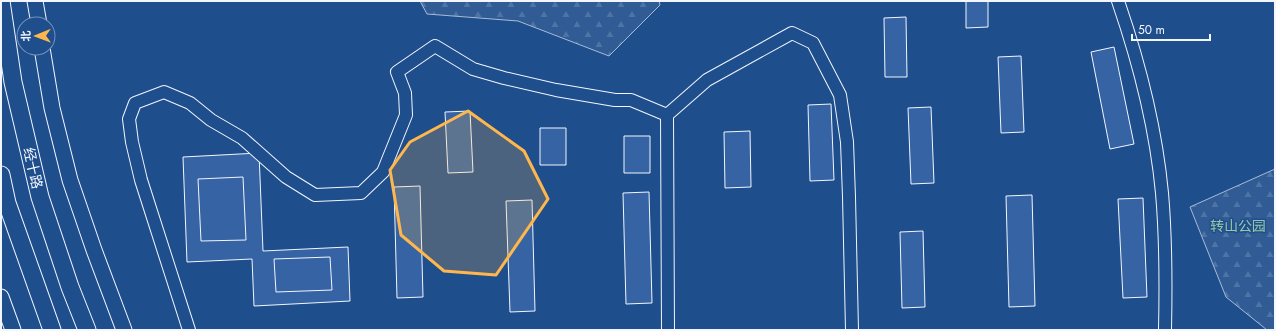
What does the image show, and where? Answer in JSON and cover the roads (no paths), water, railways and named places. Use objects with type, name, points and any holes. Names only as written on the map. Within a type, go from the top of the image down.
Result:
[{"type":"highway","name":"经十路","points":[[1,1],[13,82],[40,197],[70,287],[87,330]]},
{"type":"highway","points":[[1,175],[8,202],[52,330]]},
{"type":"main road","points":[[35,1],[38,16]]},
{"type":"main road","points":[[43,56],[52,108],[70,180],[124,330]]},
{"type":"main road","points":[[1,297],[13,330]]},
{"type":"street","points":[[1118,1],[1132,40],[1154,135],[1162,193],[1165,256],[1165,330]]},
{"type":"street","points":[[668,330],[667,115],[707,80],[792,33],[813,43],[840,95],[847,142],[850,197],[852,330]]},
{"type":"street","points":[[189,330],[140,180],[129,119],[135,103],[164,92],[190,103],[211,120],[242,138],[286,177],[315,195],[361,193],[383,172],[406,115],[405,93],[397,72],[435,46],[473,69],[556,90],[615,100],[631,100],[667,115]]},
{"type":"park label","name":"转山公园","points":[[1238,226]]}]
